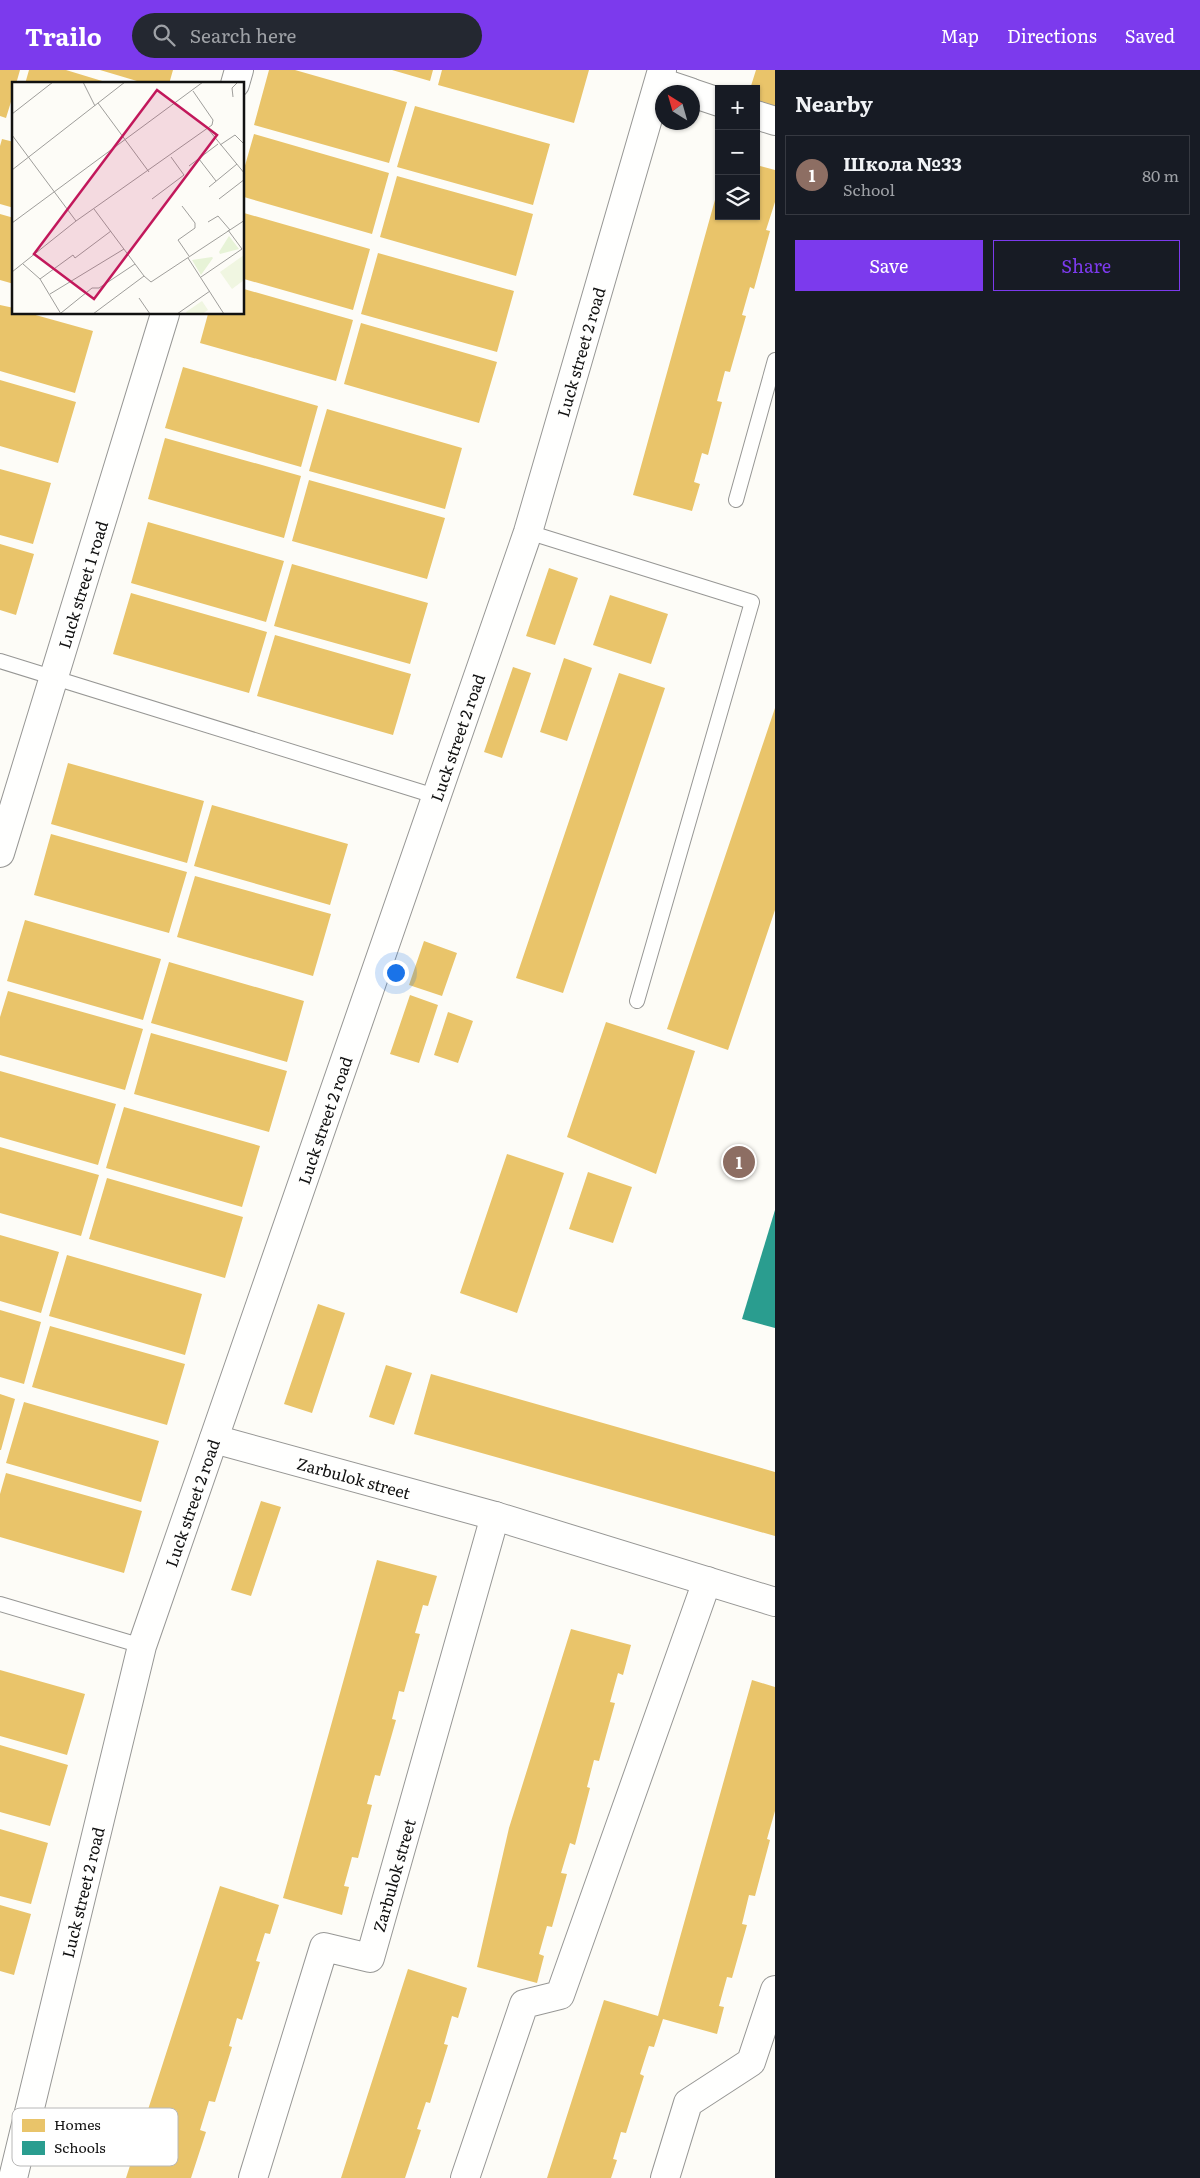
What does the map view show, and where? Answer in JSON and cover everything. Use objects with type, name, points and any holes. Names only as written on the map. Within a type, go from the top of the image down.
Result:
[{"type":"street","points":[[661,76],[677,85]]},
{"type":"street","name":"Luck street 2 road","points":[[30,2108],[142,1646],[438,797],[528,532],[661,76]]},
{"type":"street","points":[[700,96],[715,101]]},
{"type":"street","points":[[760,116],[775,121]]},
{"type":"street","name":"Luck street 1 road","points":[[0,853],[165,315]]},
{"type":"street","name":"Zarbulok street","points":[[214,1438],[495,1516],[775,1602]]},
{"type":"street","name":"Zarbulok street","points":[[253,2178],[324,1947],[370,1958],[495,1516]]},
{"type":"street","points":[[464,2178],[524,2004],[560,1995],[707,1581]]},
{"type":"street","points":[[666,2178],[688,2103],[751,2062],[775,1990]]},
{"type":"lane","points":[[736,500],[774,369]]},
{"type":"lane","points":[[528,532],[752,602],[637,1001]]},
{"type":"lane","points":[[0,661],[438,797]]},
{"type":"lane","points":[[0,1604],[142,1646]]},
{"type":"building: Homes","points":[[0,70],[20,70],[17,82],[12,82],[12,98],[6,118],[0,116]]},
{"type":"building: Homes","points":[[29,70],[66,70],[105,82],[26,82]]},
{"type":"building: Homes","points":[[100,70],[173,70],[170,82],[140,82]]},
{"type":"building: Homes","points":[[269,70],[295,70],[407,102],[389,163],[254,125]]},
{"type":"building: Homes","points":[[392,70],[433,70],[430,81]]},
{"type":"building: Homes","points":[[442,70],[589,70],[574,123],[438,85]]},
{"type":"building: Homes","points":[[756,70],[775,70],[775,107],[760,102],[760,85],[751,85]]},
{"type":"building: Homes","points":[[415,106],[550,144],[533,205],[397,167]]},
{"type":"building: Homes","points":[[254,134],[389,173],[372,234],[245,197],[245,166]]},
{"type":"building: Homes","points":[[2,139],[12,142],[12,207],[0,204],[0,146]]},
{"type":"building: Homes","points":[[760,166],[775,170],[775,202],[766,230],[770,231],[754,289],[750,287],[742,315],[746,316],[730,372],[725,371],[717,401],[722,402],[708,455],[702,453],[694,482],[700,484],[692,511],[633,495],[715,200],[715,220],[760,220]]},
{"type":"building: Homes","points":[[397,176],[533,214],[516,276],[380,237]]},
{"type":"building: Homes","points":[[245,213],[370,249],[353,310],[245,279]]},
{"type":"building: Homes","points":[[0,214],[12,217],[12,283],[0,280]]},
{"type":"building: Homes","points":[[378,253],[514,291],[497,352],[361,314]]},
{"type":"building: Homes","points":[[245,289],[353,320],[336,381],[200,343],[208,315],[245,315]]},
{"type":"building: Homes","points":[[0,305],[12,308],[12,315],[36,315],[93,331],[75,393],[0,371]]},
{"type":"building: Homes","points":[[361,323],[497,362],[479,423],[344,384]]},
{"type":"building: Homes","points":[[183,367],[318,406],[301,467],[165,428]]},
{"type":"building: Homes","points":[[0,380],[76,402],[58,463],[0,446]]},
{"type":"building: Homes","points":[[327,409],[462,448],[445,509],[309,471]]},
{"type":"building: Homes","points":[[165,438],[301,476],[284,538],[148,499]]},
{"type":"building: Homes","points":[[0,469],[51,483],[33,544],[0,535]]},
{"type":"building: Homes","points":[[309,480],[445,518],[427,579],[292,541]]},
{"type":"building: Homes","points":[[148,522],[284,561],[266,622],[131,583]]},
{"type":"building: Homes","points":[[0,544],[34,554],[16,615],[0,610]]},
{"type":"building: Homes","points":[[292,564],[428,603],[410,664],[274,626]]},
{"type":"building: Homes","points":[[549,568],[578,578],[555,645],[526,636]]},
{"type":"building: Homes","points":[[131,593],[267,632],[249,693],[113,654]]},
{"type":"building: Homes","points":[[610,595],[668,614],[651,664],[593,645]]},
{"type":"building: Homes","points":[[275,635],[411,674],[393,735],[257,696]]},
{"type":"building: Homes","points":[[564,658],[592,668],[567,741],[540,732]]},
{"type":"building: Homes","points":[[513,667],[531,673],[502,758],[484,752]]},
{"type":"building: Homes","points":[[619,673],[665,688],[563,993],[516,978]]},
{"type":"building: Homes","points":[[775,708],[775,910],[728,1050],[667,1029]]},
{"type":"building: Homes","points":[[68,763],[204,801],[187,863],[51,824]]},
{"type":"building: Homes","points":[[212,805],[348,844],[330,905],[194,866]]},
{"type":"building: Homes","points":[[51,834],[187,872],[169,933],[34,895]]},
{"type":"building: Homes","points":[[195,876],[331,914],[313,976],[177,937]]},
{"type":"building: Homes","points":[[25,920],[161,959],[143,1020],[7,981]]},
{"type":"building: Homes","points":[[424,941],[457,953],[442,996],[409,985]]},
{"type":"building: Homes","points":[[169,962],[304,1001],[287,1062],[151,1023]]},
{"type":"building: Homes","points":[[8,991],[143,1029],[125,1090],[0,1055],[0,1017]]},
{"type":"building: Homes","points":[[410,995],[438,1005],[419,1063],[390,1054]]},
{"type":"building: Homes","points":[[448,1012],[473,1021],[458,1063],[434,1055]]},
{"type":"building: Homes","points":[[606,1022],[695,1051],[656,1174],[567,1137]]},
{"type":"building: Homes","points":[[151,1033],[287,1071],[269,1132],[134,1094]]},
{"type":"building: Homes","points":[[0,1071],[116,1104],[98,1165],[0,1137]]},
{"type":"building: Homes","points":[[124,1107],[260,1146],[242,1207],[106,1168]]},
{"type":"building: Homes","points":[[0,1147],[99,1175],[81,1236],[0,1213]]},
{"type":"building: Homes","points":[[507,1154],[564,1173],[517,1313],[460,1293]]},
{"type":"building: Homes","points":[[588,1172],[632,1187],[613,1243],[569,1229]]},
{"type":"building: Homes","points":[[107,1178],[243,1217],[225,1278],[89,1239]]},
{"type":"building: Homes","points":[[0,1235],[59,1252],[41,1313],[0,1301]]},
{"type":"building: Homes","points":[[67,1255],[202,1294],[185,1355],[49,1316]]},
{"type":"building: Homes","points":[[318,1304],[345,1313],[312,1413],[284,1404]]},
{"type":"building: Homes","points":[[0,1310],[41,1322],[24,1384],[0,1377]]},
{"type":"building: Homes","points":[[50,1326],[185,1364],[167,1425],[32,1387]]},
{"type":"building: Homes","points":[[386,1365],[412,1373],[394,1425],[369,1417]]},
{"type":"building: Homes","points":[[431,1374],[775,1472],[775,1536],[414,1434]]},
{"type":"building: Homes","points":[[0,1394],[15,1399],[1,1450],[0,1450]]},
{"type":"building: Homes","points":[[24,1402],[159,1441],[141,1502],[6,1463]]},
{"type":"building: Homes","points":[[6,1473],[142,1511],[124,1573],[0,1537],[0,1494]]},
{"type":"building: Homes","points":[[261,1501],[281,1507],[251,1596],[231,1590]]},
{"type":"building: Homes","points":[[377,1560],[437,1576],[428,1606],[423,1605],[415,1633],[420,1634],[404,1692],[399,1691],[392,1719],[396,1720],[380,1776],[375,1775],[367,1804],[372,1805],[358,1858],[352,1857],[344,1886],[349,1887],[342,1915],[283,1898]]},
{"type":"building: Homes","points":[[571,1629],[631,1645],[623,1675],[618,1673],[610,1702],[615,1703],[599,1761],[594,1760],[587,1787],[590,1788],[575,1845],[570,1843],[561,1873],[567,1874],[552,1927],[547,1926],[539,1954],[544,1956],[537,1983],[477,1967],[509,1828]]},
{"type":"building: Homes","points":[[0,1670],[85,1694],[67,1755],[0,1736]]},
{"type":"building: Homes","points":[[752,1680],[775,1687],[775,1811],[767,1839],[770,1840],[755,1896],[749,1895],[742,1924],[747,1925],[732,1978],[727,1977],[719,2006],[724,2007],[717,2034],[663,2019],[654,2047],[649,2046],[640,2074],[644,2076],[626,2133],[621,2132],[613,2159],[617,2160],[611,2178],[547,2178],[604,2000],[658,2016]]},
{"type":"building: Homes","points":[[0,1745],[68,1765],[50,1826],[0,1812]]},
{"type":"building: Homes","points":[[0,1829],[48,1843],[31,1904],[0,1896]]},
{"type":"building: Homes","points":[[220,1886],[279,1905],[270,1934],[265,1933],[256,1961],[260,1962],[242,2020],[237,2018],[229,2046],[232,2047],[215,2102],[209,2101],[200,2130],[206,2132],[191,2178],[126,2178],[130,2166],[178,2166],[178,2108],[149,2108]]},
{"type":"building: Homes","points":[[0,1905],[31,1914],[14,1975],[0,1971]]},
{"type":"building: Homes","points":[[408,1969],[467,1988],[458,2018],[452,2016],[444,2044],[448,2045],[430,2103],[426,2102],[417,2129],[421,2130],[405,2178],[341,2178]]},
{"type":"building: Schools","points":[[775,1210],[775,1328],[742,1319]]},
{"type":"place","name":"Школа №33","points":[[739,1162]]}]
